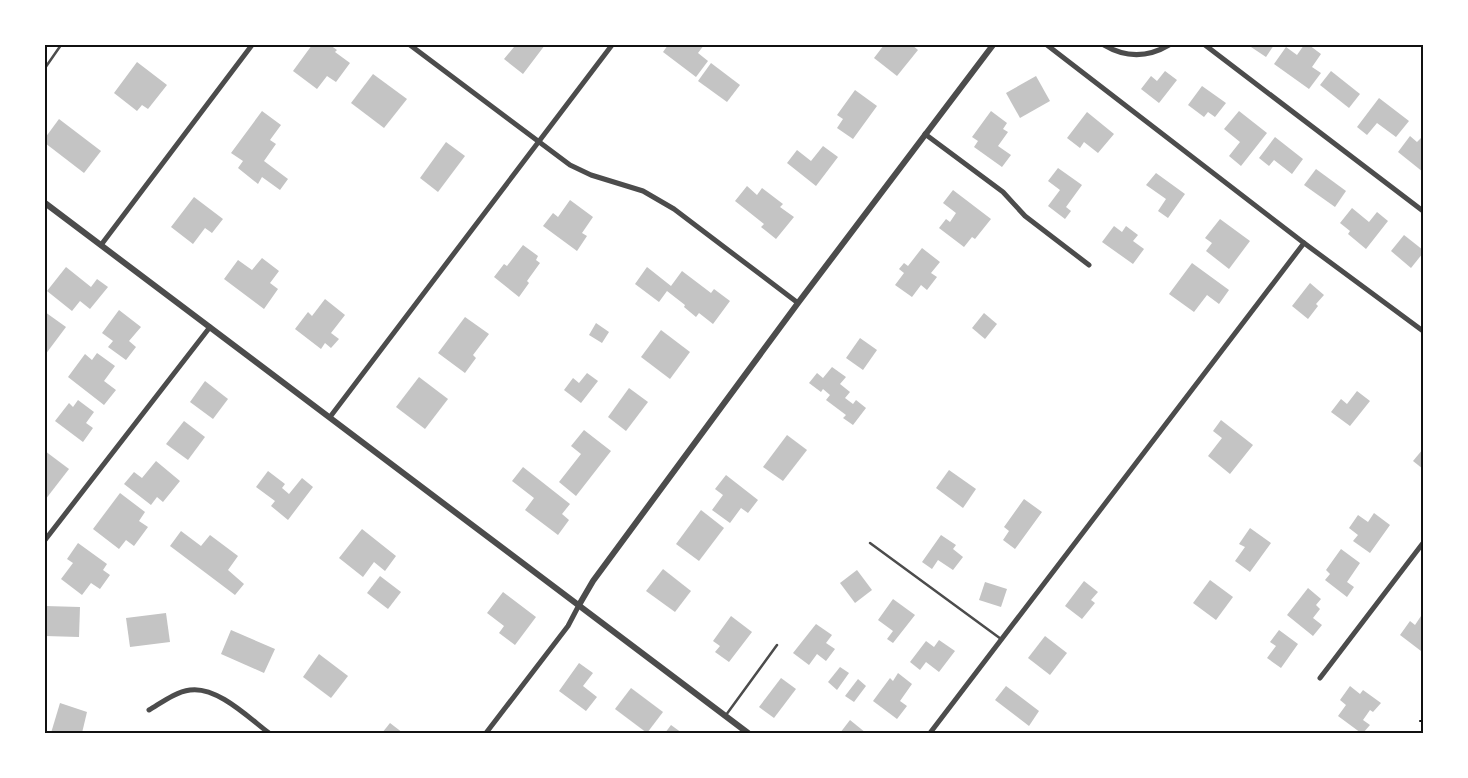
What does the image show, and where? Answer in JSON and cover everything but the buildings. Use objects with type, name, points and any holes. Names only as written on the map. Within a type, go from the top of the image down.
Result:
[{"type":"street","points":[[101,245],[252,45]]},
{"type":"street","points":[[410,45],[570,165],[591,175],[643,191],[674,209],[798,303]]},
{"type":"street","points":[[330,417],[612,45]]},
{"type":"street","points":[[486,733],[568,626],[593,581],[798,303],[992,45]]},
{"type":"street","points":[[1047,45],[1304,243],[1423,330]]},
{"type":"street","points":[[1104,45],[1123,54],[1140,56],[1157,52],[1169,45]]},
{"type":"street","points":[[1205,45],[1423,211]]},
{"type":"street","points":[[925,134],[1003,192],[1025,216],[1089,265]]},
{"type":"street","points":[[45,202],[748,733]]},
{"type":"street","points":[[930,733],[1304,243]]},
{"type":"street","points":[[45,540],[210,327]]},
{"type":"street","points":[[1320,678],[1423,544]]},
{"type":"street","points":[[149,710],[173,696],[191,690],[209,692],[223,698],[270,733]]},
{"type":"lane","points":[[45,68],[61,45]]},
{"type":"lane","points":[[870,543],[1002,640]]},
{"type":"lane","points":[[725,716],[778,645]]}]
